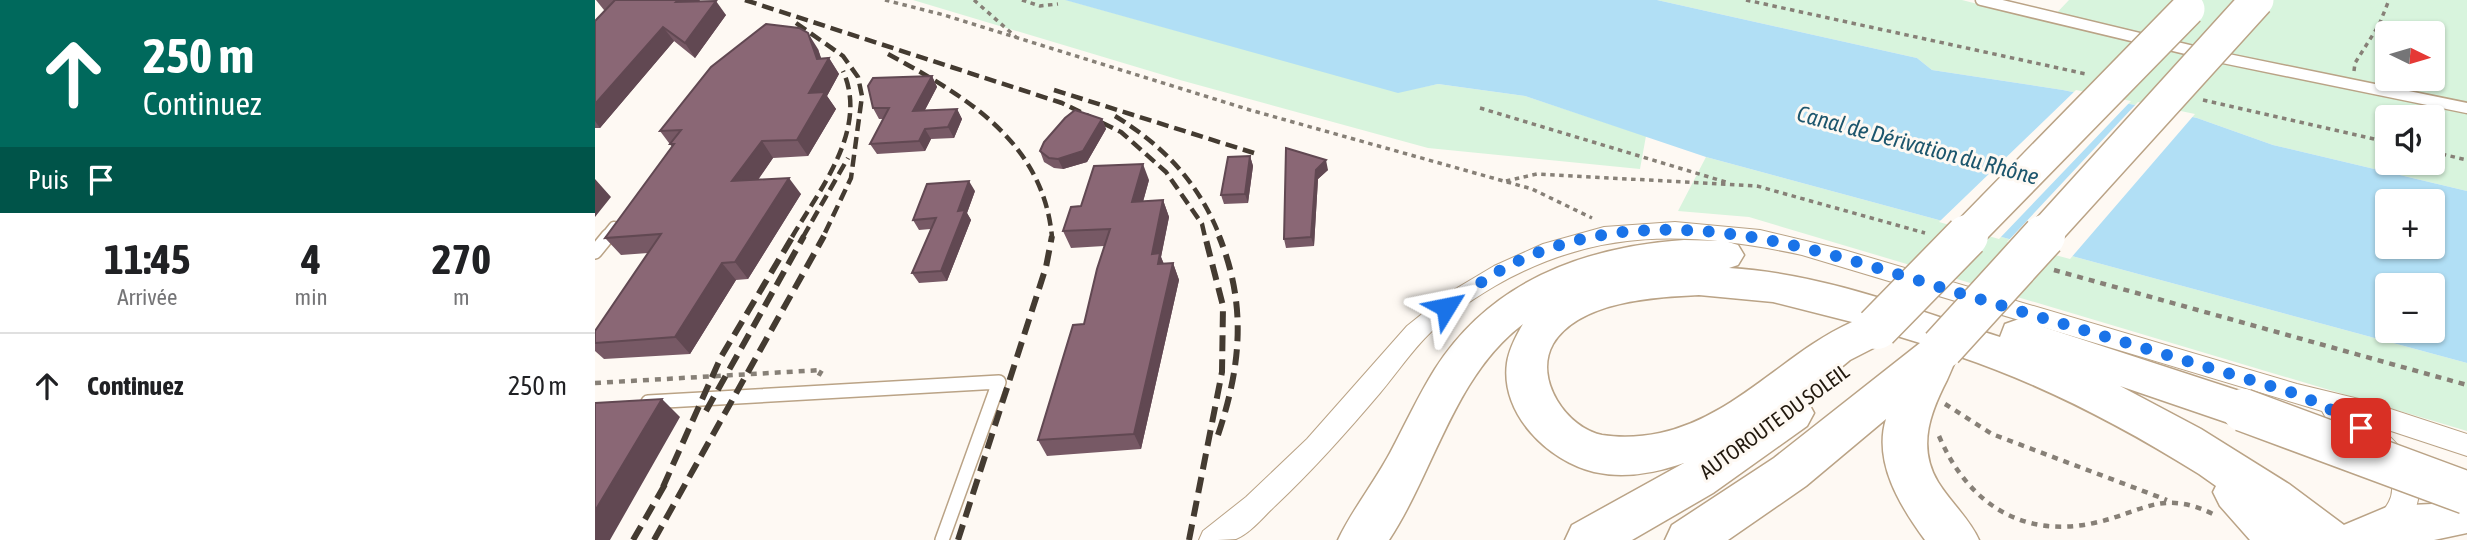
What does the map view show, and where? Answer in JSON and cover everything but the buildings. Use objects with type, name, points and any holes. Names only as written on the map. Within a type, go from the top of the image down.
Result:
[{"type":"highway","name":"AUTOROUTE DU SOLEIL","points":[[1589,540],[1697,479],[1781,421],[1857,360],[1877,328],[2196,0]]},
{"type":"highway","points":[[1689,540],[1790,472],[1942,348],[2257,0]]},
{"type":"highway","points":[[1362,540],[1386,505],[1451,379],[1492,326],[1523,300],[1554,282],[1599,265],[1643,256],[1711,254],[1786,266],[2044,343],[2243,410],[2467,493]]},
{"type":"highway","points":[[1877,328],[1836,348],[1789,387],[1726,426],[1662,453],[1607,456],[1583,448],[1559,434],[1539,412],[1527,377],[1529,352],[1539,332],[1554,318],[1580,303],[1611,291],[1652,282],[1692,279],[1730,281],[1780,289],[1854,307],[1999,352],[2096,394],[2196,450],[2266,495],[2327,540]]},
{"type":"highway","points":[[1942,348],[1909,412],[1905,447],[1917,490],[1955,540]]},
{"type":"highway","points":[[2196,450],[2261,517],[2277,540]]},
{"type":"street","points":[[1213,540],[1313,452],[1429,320],[1500,270],[1539,253],[1620,232],[1676,229],[1725,232],[1862,263],[2297,394],[2363,411],[2467,445]]},
{"type":"street","points":[[2297,394],[2349,419],[2373,437],[2395,460],[2406,481],[2405,503],[2399,515],[2372,532]]},
{"type":"street","points":[[2372,532],[2467,515]]},
{"type":"lane","points":[[1981,0],[2126,37],[2351,86],[2467,108]]},
{"type":"lane","points":[[595,252],[619,221]]},
{"type":"lane","points":[[636,403],[999,382],[942,540]]},
{"type":"path","points":[[885,0],[944,15],[1250,110],[1532,189],[1620,232]]},
{"type":"path","points":[[974,0],[1021,41]]},
{"type":"path","points":[[1022,0],[1040,6],[1058,4]]},
{"type":"path","points":[[1746,0],[2089,75]]},
{"type":"path","points":[[2351,86],[2355,63],[2379,25],[2389,0]]},
{"type":"path","points":[[2198,99],[2375,139]]},
{"type":"path","points":[[1480,108],[1730,184]]},
{"type":"path","points":[[2445,155],[2467,160]]},
{"type":"path","points":[[1938,410],[1942,401],[1992,434],[2219,517]]},
{"type":"path","points":[[1937,424],[1943,446],[1969,484],[1996,509],[2025,523],[2071,528],[2171,501]]},
{"type":"green space","points":[[913,0],[1066,0],[1398,92],[1438,84],[1525,96],[1646,136],[1640,169],[1428,148],[1180,80]]},
{"type":"green space","points":[[1657,0],[1962,0],[2048,22],[2069,0],[2467,0],[2467,191],[2400,175],[2445,175],[2445,105],[2375,105],[2375,169],[2273,145],[2197,118],[2063,90],[1932,70],[1917,58]]},
{"type":"green space","points":[[1706,157],[2375,338],[2375,343],[2393,343],[2467,363],[2467,431],[1749,217],[1678,211]]},
{"type":"water","name":"Canal de Dérivation du Rhône","points":[[1065,0],[1657,0],[1917,58],[1932,70],[2063,90],[2197,118],[2273,145],[2375,169],[2375,175],[2400,175],[2467,191],[2467,363],[2393,343],[2445,343],[2445,273],[2375,273],[2375,338],[1706,157],[1525,96],[1438,84],[1398,93]]},
{"type":"pier","points":[[2076,90],[2131,101],[1999,239],[1939,222]]},
{"type":"pier","points":[[2138,102],[2195,114],[2070,259],[2007,242]]},
{"type":"railway","points":[[745,0],[1062,103],[1121,132],[1166,172],[1202,224],[1205,237]]},
{"type":"railway","points":[[796,23],[843,56],[858,77],[862,96],[851,178],[823,237]]},
{"type":"railway","points":[[888,54],[971,105],[995,125],[1016,148],[1033,174],[1046,203],[1052,236]]},
{"type":"railway","points":[[792,237],[827,179],[846,136],[850,115],[849,93],[843,71]]},
{"type":"railway","points":[[1054,90],[1254,153]]},
{"type":"railway","points":[[1115,116],[1149,140],[1178,168],[1202,200],[1220,237]]},
{"type":"railway","points":[[803,237],[848,158]]},
{"type":"railway","points":[[663,487],[721,357],[793,236]]},
{"type":"railway","points":[[706,411],[804,236]]},
{"type":"railway","points":[[654,540],[824,236]]},
{"type":"railway","points":[[958,540],[1046,267],[1052,236]]},
{"type":"railway","points":[[1189,540],[1222,372],[1223,306],[1205,236]]},
{"type":"railway","points":[[1218,435],[1232,384],[1238,336],[1234,286],[1219,236]]},
{"type":"railway","points":[[633,540],[667,481]]},
{"type":"route","points":[[1446,307],[1500,270],[1539,253],[1584,240],[1635,231],[1676,229],[1725,232],[1862,263],[2297,394],[2349,419],[2361,428]]}]
